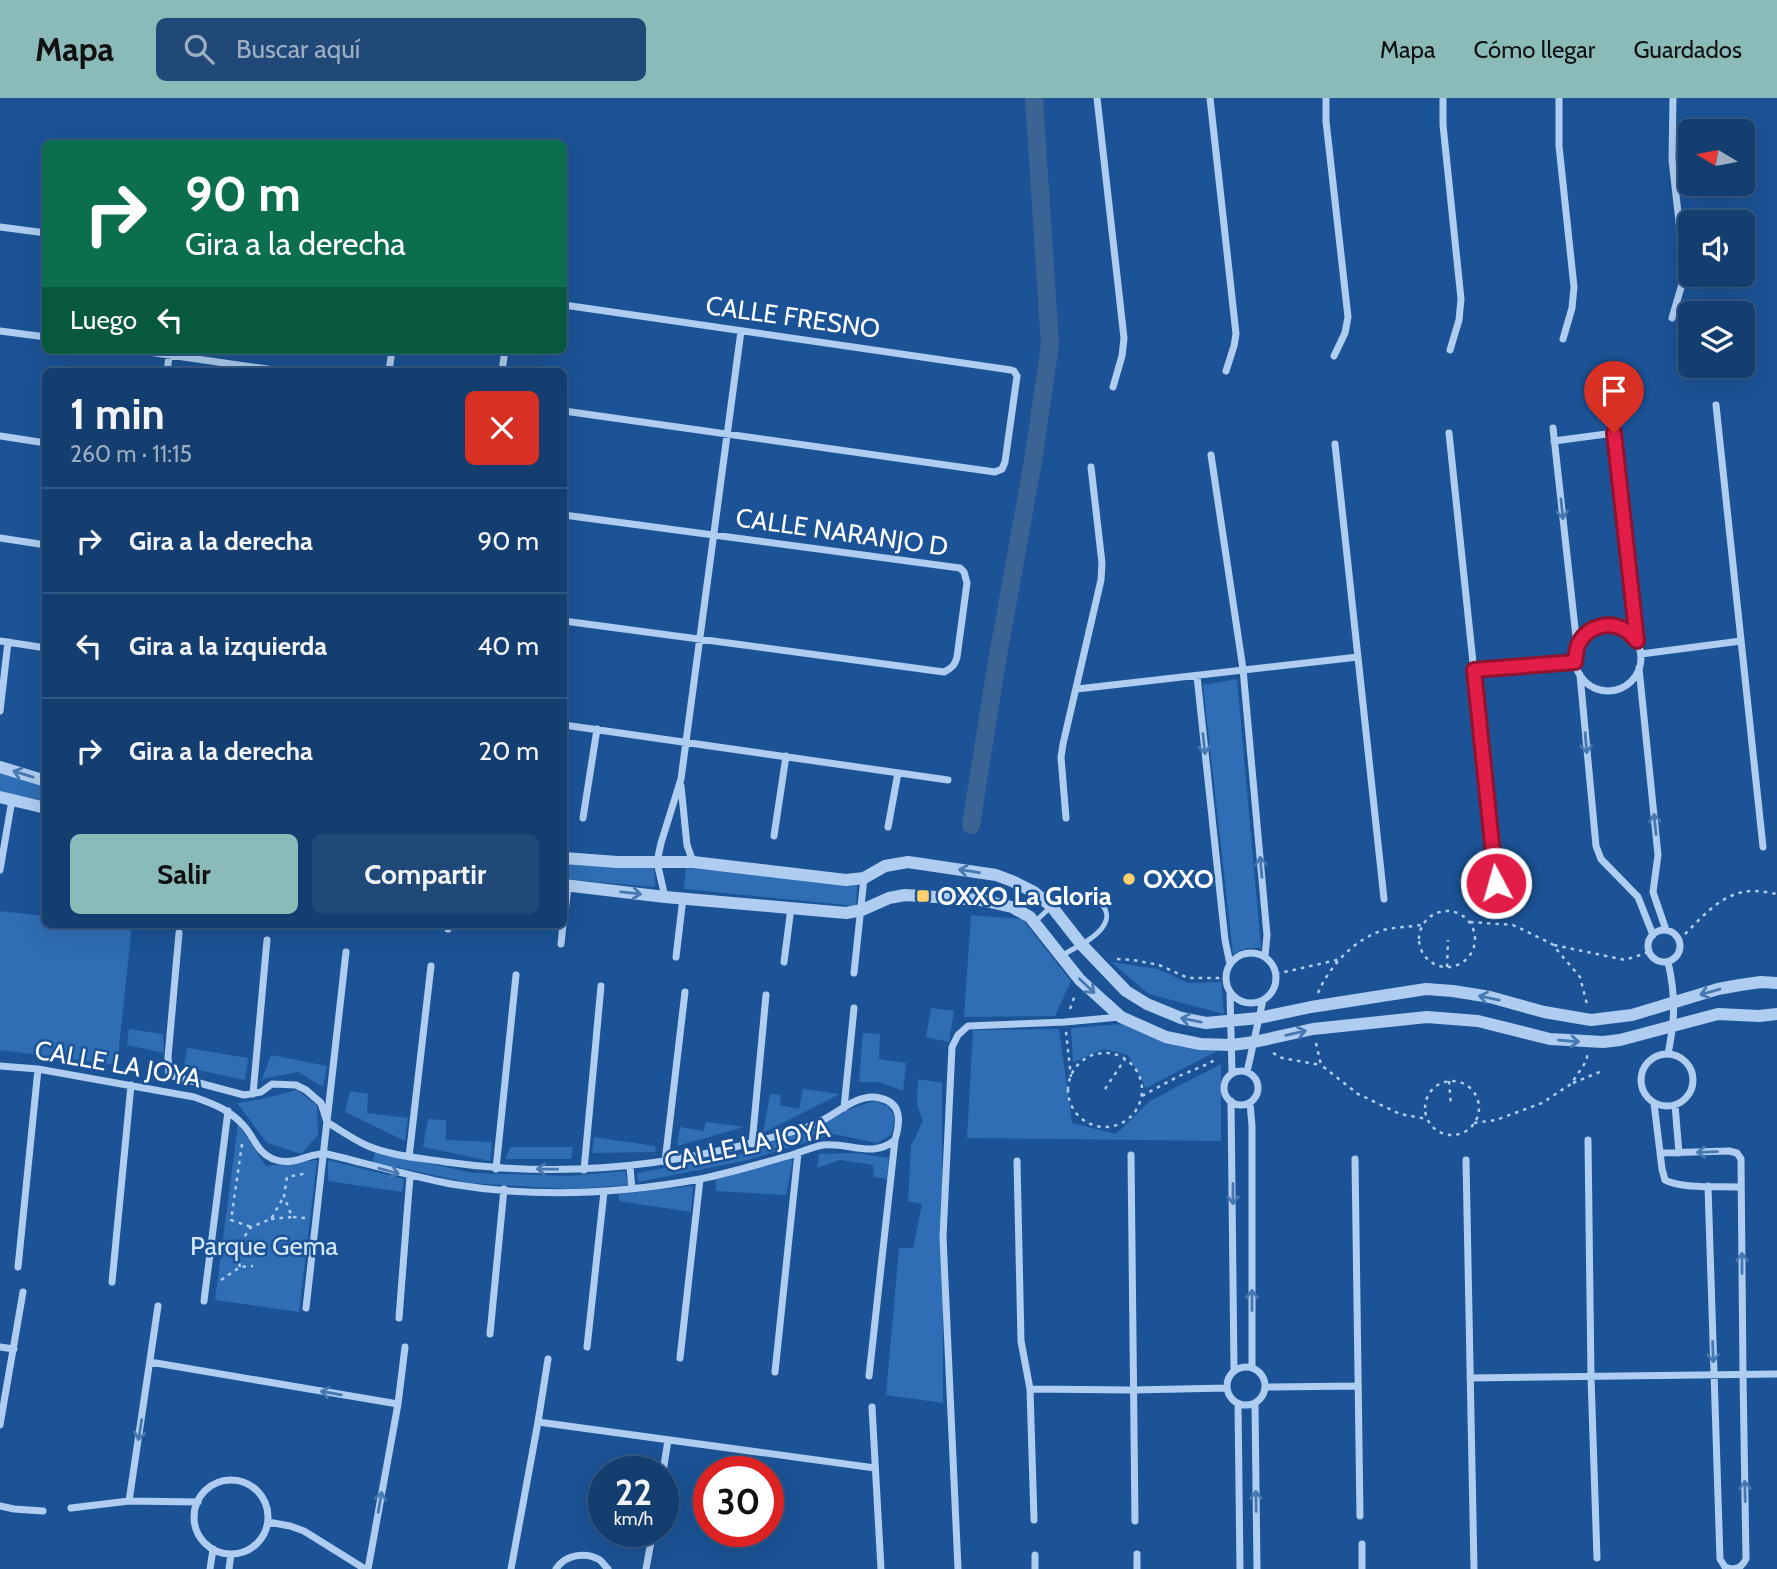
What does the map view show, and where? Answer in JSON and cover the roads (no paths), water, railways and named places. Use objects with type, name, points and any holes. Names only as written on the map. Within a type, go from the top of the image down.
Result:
[{"type":"street","points":[[1097,98],[1124,338],[1113,387]]},
{"type":"street","points":[[1210,98],[1236,334],[1226,371]]},
{"type":"street","points":[[1326,98],[1326,121],[1348,317],[1345,333],[1334,356]]},
{"type":"street","points":[[1443,98],[1443,125],[1461,299],[1459,320],[1450,350]]},
{"type":"street","points":[[1559,98],[1559,146],[1574,288],[1572,308],[1563,339]]},
{"type":"street","points":[[1672,318],[1685,274],[1672,160],[1673,98]]},
{"type":"street","points":[[0,226],[42,232]]},
{"type":"street","name":"CALLE FRESNO","points":[[567,304],[1011,370],[1016,373],[1005,462],[1002,470],[995,472],[727,434]]},
{"type":"street","points":[[0,331],[42,336]]},
{"type":"street","points":[[665,897],[657,862],[681,779],[741,331]]},
{"type":"street","points":[[175,354],[262,368]]},
{"type":"street","points":[[1716,405],[1763,847]]},
{"type":"street","points":[[567,411],[727,434]]},
{"type":"street","points":[[1612,421],[1637,641],[1641,654],[1640,668],[1658,855],[1653,892],[1666,930]]},
{"type":"street","points":[[1553,428],[1596,846],[1601,859],[1638,897],[1653,935]]},
{"type":"street","points":[[1449,433],[1496,883]]},
{"type":"street","points":[[1554,441],[1614,433]]},
{"type":"street","points":[[0,436],[42,442]]},
{"type":"street","points":[[1335,444],[1384,899]]},
{"type":"street","points":[[1211,454],[1243,669],[1267,935],[1265,956]]},
{"type":"street","points":[[1066,818],[1061,757],[1101,580],[1102,563],[1091,467]]},
{"type":"street","name":"CALLE NARANJO D","points":[[567,515],[960,568],[967,583],[955,664],[950,669],[937,672],[699,639]]},
{"type":"street","points":[[0,538],[42,544]]},
{"type":"street","points":[[567,621],[699,639]]},
{"type":"street","points":[[1577,646],[1586,634],[1598,626],[1613,625],[1627,631],[1637,641]]},
{"type":"street","points":[[0,711],[4,641],[42,647]]},
{"type":"street","points":[[1641,654],[1741,641]]},
{"type":"street","points":[[1077,689],[1358,657]]},
{"type":"street","points":[[1474,670],[1575,662]]},
{"type":"street","points":[[1580,675],[1588,684],[1599,690],[1612,691],[1624,687],[1640,668]]},
{"type":"street","points":[[1197,676],[1230,964],[1226,978],[1230,992],[1232,1073]]},
{"type":"street","points":[[567,725],[948,780]]},
{"type":"street","points":[[583,817],[597,729]]},
{"type":"street","points":[[774,836],[786,756]]},
{"type":"street","points":[[0,767],[42,780]]},
{"type":"street","points":[[888,827],[898,773]]},
{"type":"street","points":[[681,779],[684,828],[693,862]]},
{"type":"street","points":[[0,870],[6,798],[42,807]]},
{"type":"street","points":[[567,858],[617,862],[693,862],[846,880],[864,878],[885,866],[908,862],[996,875],[1034,892],[1052,907],[1081,944],[1126,991],[1147,1004],[1181,1018],[1206,1023],[1259,1018],[1426,989],[1490,997],[1544,1012],[1591,1020],[1632,1015],[1740,985],[1777,983]]},
{"type":"street","points":[[854,974],[864,878]]},
{"type":"street","points":[[567,886],[846,913],[905,895],[981,900],[1012,907],[1035,922],[1080,980],[1121,1017],[1166,1037],[1200,1044],[1232,1045],[1313,1029],[1427,1017],[1478,1021],[1550,1039],[1589,1042],[1620,1040],[1718,1014],[1777,1014]]},
{"type":"street","points":[[1638,897],[1653,892]]},
{"type":"street","points":[[677,957],[683,898]]},
{"type":"street","points":[[784,962],[791,908]]},
{"type":"street","points":[[561,944],[563,928]]},
{"type":"street","points":[[1666,930],[1676,935],[1680,947],[1674,959],[1664,962],[1655,959],[1649,952],[1653,935],[1666,930]]},
{"type":"street","name":"CALLE LA JOYA","points":[[0,1066],[38,1069],[131,1085],[194,1097],[218,1105],[245,1126],[258,1148],[273,1159],[290,1162],[323,1153],[455,1185],[555,1193],[604,1192],[700,1179],[822,1145],[842,1144],[872,1150],[888,1146],[895,1140],[900,1125],[898,1114],[890,1102],[878,1097],[863,1098],[817,1124],[752,1144],[630,1167],[584,1170],[496,1169],[409,1157],[367,1146],[327,1122],[321,1104],[296,1085],[272,1084],[253,1094],[235,1093],[169,1073],[167,1065],[179,933]]},
{"type":"street","points":[[253,1094],[267,940]]},
{"type":"street","points":[[1230,964],[1237,957],[1255,952],[1265,956],[1273,964],[1276,974],[1276,984],[1263,1000],[1249,1003],[1230,992]]},
{"type":"street","points":[[306,1308],[346,953]]},
{"type":"street","points":[[1668,962],[1674,1002],[1674,1024],[1668,1054]]},
{"type":"street","points":[[409,1157],[431,966]]},
{"type":"street","points":[[496,1169],[516,975]]},
{"type":"street","points":[[584,1170],[601,986]]},
{"type":"street","points":[[665,1161],[685,992]]},
{"type":"street","points":[[752,1144],[766,995]]},
{"type":"street","points":[[1247,1072],[1263,1000]]},
{"type":"street","points":[[844,1108],[854,1008]]},
{"type":"street","points":[[958,1569],[943,1237],[952,1047],[958,1035],[968,1026],[1121,1017]]},
{"type":"street","points":[[1668,1054],[1687,1063],[1693,1082],[1684,1100],[1665,1106],[1654,1103],[1647,1097],[1641,1078],[1644,1068],[1651,1060],[1668,1054]]},
{"type":"street","points":[[18,1267],[38,1069]]},
{"type":"street","points":[[1247,1072],[1257,1080],[1258,1093],[1250,1102],[1240,1105],[1227,1098],[1224,1087],[1232,1073],[1247,1072]]},
{"type":"street","points":[[112,1282],[131,1085]]},
{"type":"street","points":[[1231,1101],[1234,1371],[1227,1382],[1227,1388],[1232,1400],[1238,1404],[1255,1403],[1260,1399],[1265,1387],[1261,1376],[1252,1368],[1234,1371]]},
{"type":"street","points":[[1250,1102],[1252,1368]]},
{"type":"street","points":[[1654,1103],[1664,1176],[1668,1182],[1741,1187]]},
{"type":"street","points":[[1675,1105],[1679,1153]]},
{"type":"street","points":[[204,1301],[228,1111]]},
{"type":"street","points":[[869,1376],[895,1140]]},
{"type":"street","points":[[1588,1140],[1591,1377],[1597,1558]]},
{"type":"street","points":[[363,1164],[367,1146]]},
{"type":"street","points":[[1660,1153],[1729,1151],[1737,1153],[1741,1159],[1746,1559],[1743,1565],[1733,1569],[1725,1567],[1720,1559],[1708,1186]]},
{"type":"street","points":[[775,1372],[798,1153]]},
{"type":"street","points":[[1131,1156],[1135,1521]]},
{"type":"street","points":[[1355,1159],[1360,1516]]},
{"type":"street","points":[[1017,1160],[1021,1341],[1030,1389],[1034,1520]]},
{"type":"street","points":[[1466,1160],[1474,1569]]},
{"type":"street","points":[[630,1167],[632,1189]]},
{"type":"street","points":[[399,1318],[410,1176]]},
{"type":"street","points":[[680,1358],[700,1179]]},
{"type":"street","points":[[490,1334],[504,1189]]},
{"type":"street","points":[[587,1347],[604,1192]]},
{"type":"street","points":[[0,1425],[23,1293]]},
{"type":"street","points":[[129,1501],[158,1306]]},
{"type":"street","points":[[0,1347],[14,1349]]},
{"type":"street","points":[[268,1522],[304,1531],[366,1569],[398,1404],[405,1347]]},
{"type":"street","points":[[511,1569],[548,1359]]},
{"type":"street","points":[[150,1362],[398,1404]]},
{"type":"street","points":[[1470,1378],[1777,1374]]},
{"type":"street","points":[[1265,1387],[1358,1386]]},
{"type":"street","points":[[1030,1389],[1227,1388]]},
{"type":"street","points":[[1255,1403],[1257,1569]]},
{"type":"street","points":[[1238,1404],[1240,1569]]},
{"type":"street","points":[[873,1407],[881,1569]]},
{"type":"street","points":[[538,1422],[875,1468]]},
{"type":"street","points":[[666,1456],[668,1440]]},
{"type":"street","points":[[236,1480],[247,1483],[264,1499],[268,1522],[265,1532],[251,1548],[231,1554],[222,1553],[205,1543],[198,1534],[195,1513],[204,1492],[213,1485],[236,1480]]},
{"type":"street","points":[[71,1508],[129,1501],[198,1502]]},
{"type":"street","points":[[0,1506],[43,1511]]},
{"type":"street","points":[[1362,1544],[1362,1569]]},
{"type":"street","points":[[646,1569],[650,1547]]},
{"type":"street","points":[[210,1569],[213,1549]]},
{"type":"street","points":[[229,1569],[231,1554]]},
{"type":"street","points":[[1137,1554],[1137,1569]]},
{"type":"street","points":[[556,1569],[560,1563],[572,1556],[586,1555],[599,1560],[608,1569]]},
{"type":"street","points":[[1035,1555],[1035,1569]]},
{"type":"lane","points":[[1035,922],[1070,896],[1080,895],[1096,899],[1103,905],[1107,913],[1101,930],[1062,956]]},
{"type":"waterway","points":[[971,825],[1050,345],[1034,98]]},
{"type":"place","name":"OXXO","points":[[1129,879]]},
{"type":"place","name":"OXXO La Gloria","points":[[923,896]]},
{"type":"park label","name":"Parque Gema","points":[[264,1246]]}]
